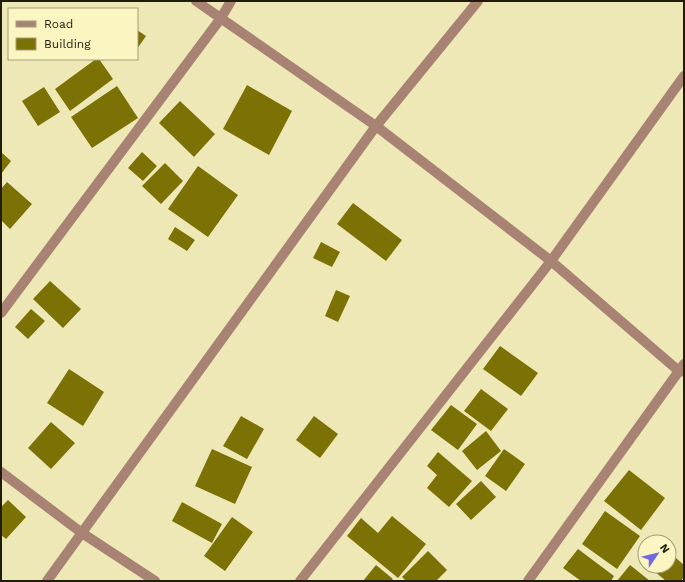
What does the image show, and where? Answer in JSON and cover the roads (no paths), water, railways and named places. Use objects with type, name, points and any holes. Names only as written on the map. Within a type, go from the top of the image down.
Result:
[{"type":"street","points":[[196,1],[376,126],[551,261],[682,368],[528,581]]},
{"type":"street","points":[[1,313],[221,18],[231,1]]},
{"type":"street","points":[[47,581],[376,126],[478,1]]},
{"type":"street","points":[[300,581],[551,261],[684,76]]},
{"type":"street","points":[[1,472],[82,533],[155,581]]}]
